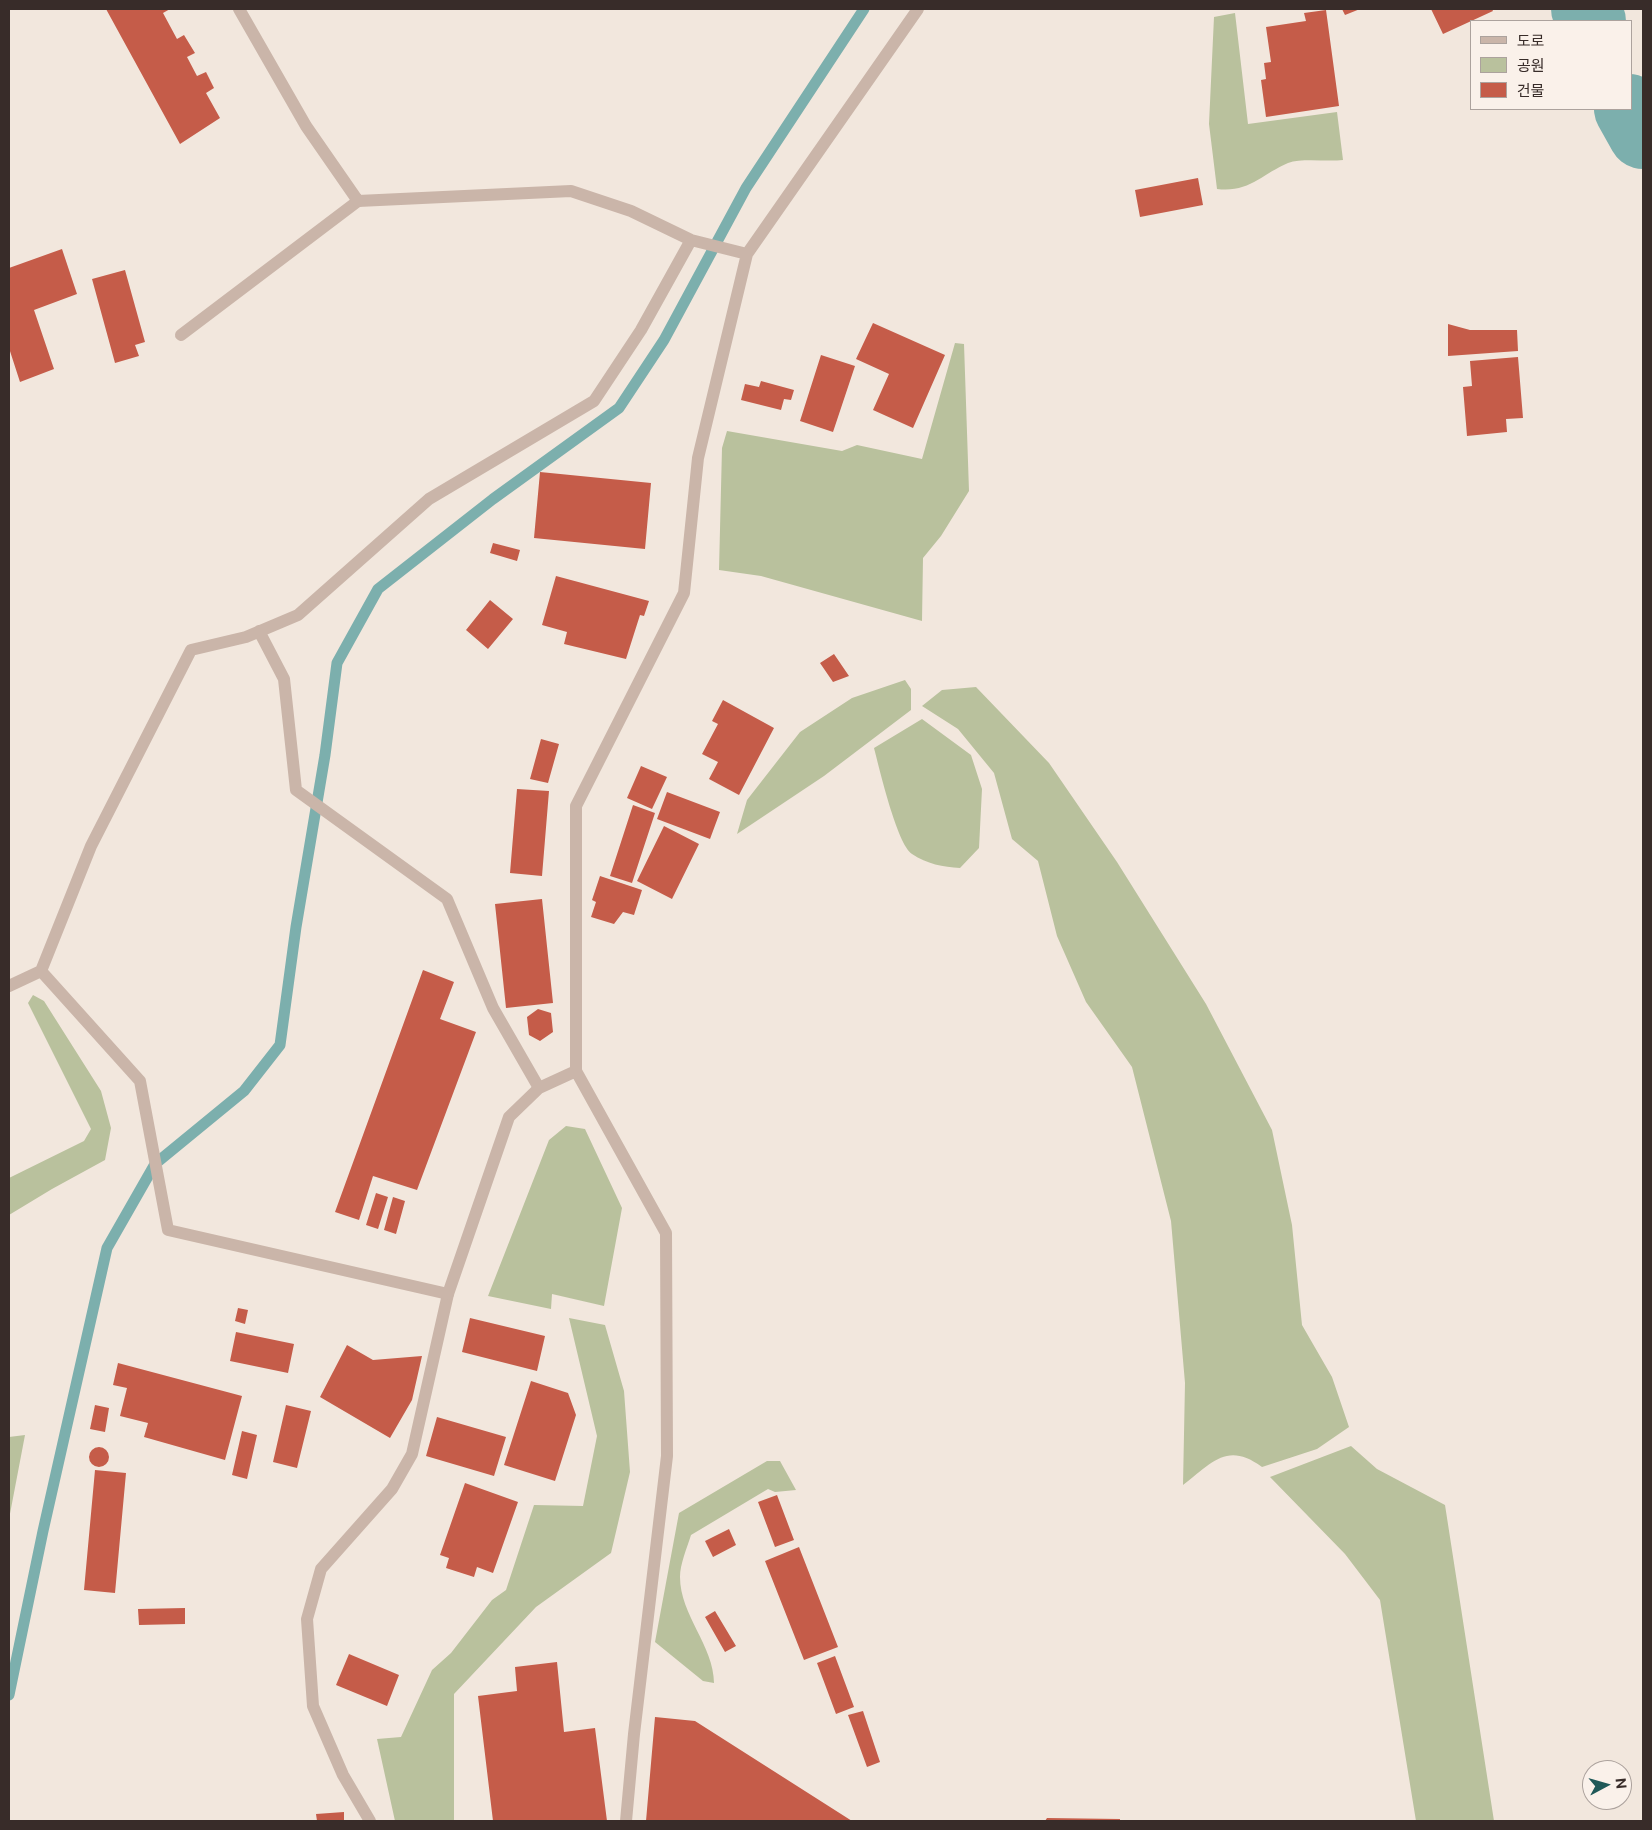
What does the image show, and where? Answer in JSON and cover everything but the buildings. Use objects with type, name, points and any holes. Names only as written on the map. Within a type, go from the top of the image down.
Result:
[{"type":"street","points":[[239,9],[306,126],[358,201]]},
{"type":"street","points":[[626,1821],[634,1734],[667,1456],[666,1233],[576,1071],[576,806],[684,593],[698,458],[747,254],[918,9]]},
{"type":"street","points":[[181,335],[358,201],[571,191],[631,211],[691,240],[747,254]]},
{"type":"street","points":[[9,986],[41,971],[91,846],[191,650],[246,637],[298,616],[429,499],[594,401],[641,330],[691,240]]},
{"type":"street","points":[[259,631],[284,679],[296,790],[447,899],[493,1008],[540,1088]]},
{"type":"street","points":[[41,971],[140,1081],[168,1230],[448,1294]]},
{"type":"street","points":[[370,1821],[343,1775],[313,1706],[307,1619],[321,1569],[392,1489],[412,1454],[448,1294],[509,1117],[540,1088],[576,1071]]},
{"type":"green space","points":[[1235,13],[1248,124],[1337,112],[1343,160],[1307,160],[1288,163],[1247,185],[1238,188],[1217,189],[1209,124],[1214,17]]},
{"type":"green space","points":[[955,343],[964,344],[969,491],[941,536],[923,558],[922,621],[761,576],[719,570],[722,448],[727,431],[842,451],[857,445],[922,459]]},
{"type":"green space","points":[[905,680],[911,689],[911,710],[824,776],[737,834],[747,800],[800,732],[852,698]]},
{"type":"green space","points":[[976,687],[1049,763],[1117,862],[1206,1004],[1272,1130],[1292,1225],[1302,1325],[1332,1377],[1349,1427],[1317,1449],[1262,1467],[1250,1459],[1229,1455],[1212,1463],[1183,1485],[1185,1383],[1171,1221],[1132,1067],[1086,1002],[1057,936],[1038,861],[1012,839],[994,773],[958,729],[922,706],[942,690]]},
{"type":"green space","points":[[922,719],[971,755],[982,789],[979,848],[960,868],[929,863],[912,854],[906,847],[900,836],[889,804],[874,748]]},
{"type":"green space","points":[[33,995],[44,1001],[101,1091],[111,1128],[105,1160],[9,1215],[9,1178],[84,1141],[91,1129],[28,1003]]},
{"type":"green space","points":[[566,1126],[585,1129],[622,1208],[604,1306],[552,1294],[551,1309],[488,1296],[549,1140]]},
{"type":"green space","points":[[569,1318],[605,1325],[624,1391],[630,1472],[611,1553],[536,1607],[454,1694],[454,1821],[395,1821],[377,1739],[401,1737],[432,1670],[451,1653],[492,1600],[506,1590],[534,1505],[583,1506],[597,1436]]},
{"type":"green space","points":[[25,1435],[9,1519],[9,1437]]},
{"type":"green space","points":[[1351,1446],[1377,1469],[1445,1505],[1494,1821],[1416,1821],[1380,1600],[1345,1554],[1270,1477]]},
{"type":"green space","points":[[767,1461],[780,1461],[796,1490],[775,1492],[768,1489],[691,1535],[684,1556],[680,1572],[681,1591],[713,1669],[714,1683],[703,1681],[655,1642],[679,1513]]},
{"type":"waterway","points":[[9,1695],[43,1531],[107,1248],[155,1164],[244,1091],[280,1045],[296,927],[325,755],[337,663],[378,589],[493,499],[619,408],[664,340],[746,188],[864,9]]},
{"type":"waterway","points":[[1586,9],[1591,20]]},
{"type":"waterway","points":[[1630,110],[1643,134]]}]
